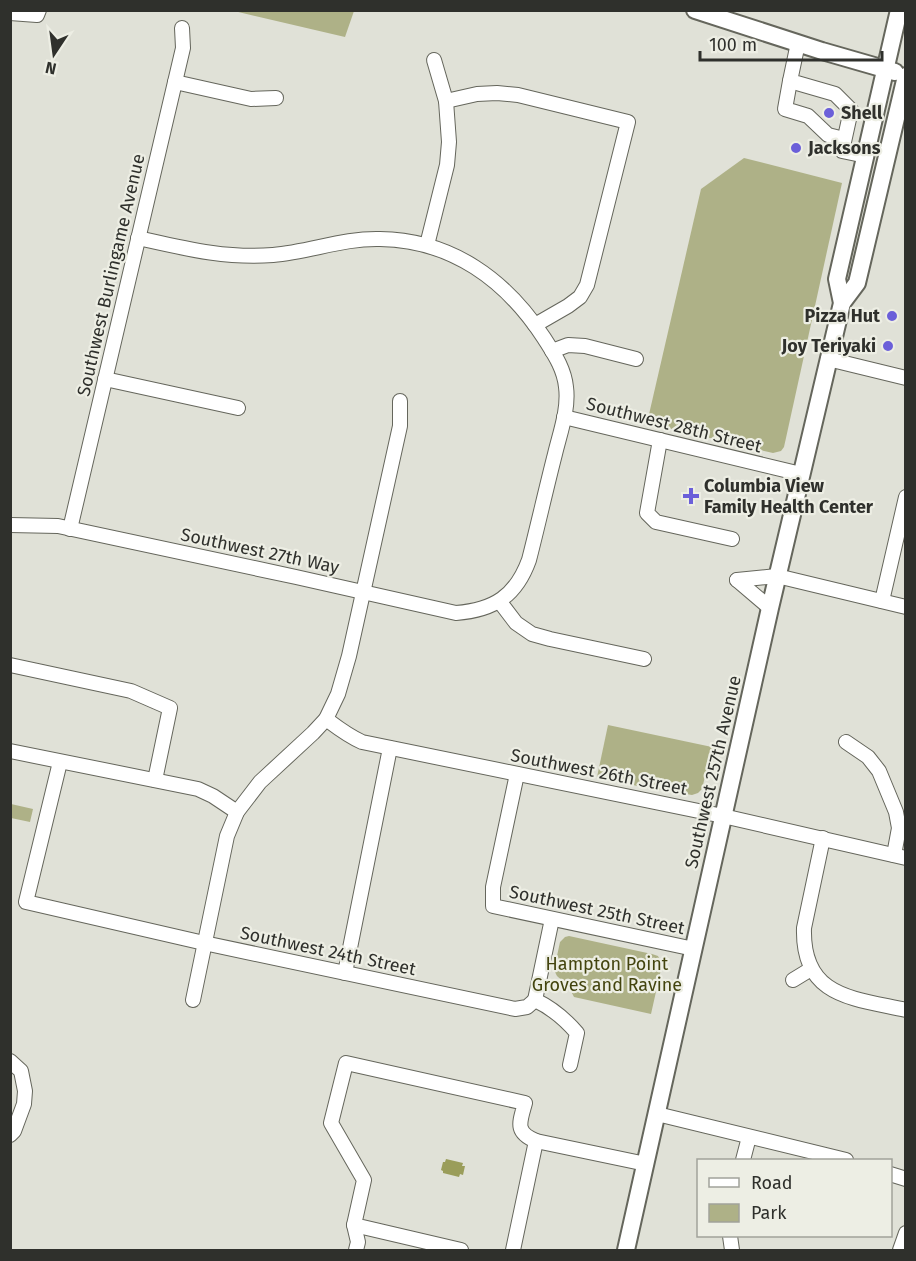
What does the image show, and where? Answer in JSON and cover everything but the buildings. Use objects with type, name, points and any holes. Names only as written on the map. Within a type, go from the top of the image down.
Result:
[{"type":"main road","points":[[695,10],[906,75]]},
{"type":"main road","name":"Southwest 257th Avenue","points":[[842,303],[837,279],[899,10]]},
{"type":"main road","name":"Southwest 257th Avenue","points":[[626,1251],[777,576],[828,359],[842,303],[857,283],[906,75]]},
{"type":"street","points":[[10,13],[37,15],[39,10]]},
{"type":"street","name":"Southwest Burlingame Avenue","points":[[70,529],[183,48],[182,28]]},
{"type":"street","points":[[798,43],[785,109],[808,116],[828,135],[844,139]]},
{"type":"street","points":[[427,245],[447,165],[449,142],[446,101],[434,60]]},
{"type":"street","points":[[790,81],[835,94],[851,110],[842,151],[866,156]]},
{"type":"street","points":[[175,82],[250,99],[276,98]]},
{"type":"street","points":[[446,101],[477,94],[518,95],[628,122],[587,285],[579,297],[568,306],[535,325]]},
{"type":"street","name":"Southwest 28th Street","points":[[138,238],[207,253],[250,256],[293,252],[364,239],[407,241],[427,245],[464,260],[487,274],[502,287],[535,325],[559,361],[565,381],[564,417],[801,474]]},
{"type":"street","points":[[552,351],[568,345],[585,346],[636,359]]},
{"type":"street","points":[[828,359],[906,378]]},
{"type":"street","points":[[105,379],[238,408]]},
{"type":"street","points":[[193,1000],[227,836],[237,812],[260,782],[326,719],[338,694],[349,656],[400,426],[400,401]]},
{"type":"street","points":[[564,417],[529,560],[524,574],[513,591],[500,602],[516,623],[532,634],[644,659]]},
{"type":"street","points":[[660,440],[646,513],[656,522],[732,539]]},
{"type":"street","points":[[882,601],[906,497]]},
{"type":"street","name":"Southwest 27th Way","points":[[10,525],[58,526],[456,613],[482,609],[500,602]]},
{"type":"street","points":[[770,608],[737,580],[777,576],[906,607]]},
{"type":"street","points":[[10,665],[131,691],[170,708],[155,780]]},
{"type":"street","name":"Southwest 26th Street","points":[[326,719],[351,738],[362,742],[723,816],[900,856]]},
{"type":"street","points":[[846,742],[868,758],[879,771],[898,819],[900,856]]},
{"type":"street","points":[[345,974],[390,748]]},
{"type":"street","points":[[10,752],[198,789],[237,812]]},
{"type":"street","name":"Southwest 24th Street","points":[[60,762],[26,903],[345,974],[515,1009],[527,1007],[535,1000]]},
{"type":"street","name":"Southwest 25th Street","points":[[517,774],[493,887],[493,906],[694,949]]},
{"type":"street","points":[[823,838],[804,928],[803,942],[811,969],[824,984],[841,995],[906,1010]]},
{"type":"street","points":[[552,919],[535,1000],[549,1007],[577,1033],[570,1065]]},
{"type":"street","points":[[793,980],[811,969]]},
{"type":"street","points":[[10,1060],[21,1071],[25,1091],[24,1104],[14,1131],[10,1135]]},
{"type":"street","points":[[356,1251],[358,1242],[354,1225],[364,1180],[331,1123],[346,1064],[525,1103],[519,1124],[527,1137],[536,1141],[646,1164]]},
{"type":"street","points":[[657,1114],[838,1159]]},
{"type":"street","points":[[744,1159],[749,1137]]},
{"type":"street","points":[[513,1251],[536,1141]]},
{"type":"street","points":[[354,1225],[461,1251]]},
{"type":"street","points":[[900,1251],[906,1233]]},
{"type":"green space","points":[[234,11],[354,11],[345,37]]},
{"type":"green space","points":[[744,158],[842,183],[784,447],[781,451],[773,453],[647,423],[701,189]]},
{"type":"green space","points":[[608,725],[712,747],[702,789],[692,795],[597,777]]},
{"type":"green space","points":[[11,804],[33,809],[30,822],[11,818]]},
{"type":"green space","name":"Hampton Point Groves and Ravine","points":[[569,936],[658,956],[662,965],[651,1014],[574,997],[569,987],[554,970],[560,942]]},
{"type":"shaded area","points":[[446,1159],[463,1163],[462,1166],[465,1166],[463,1175],[460,1174],[459,1177],[443,1173],[441,1170]]},
{"type":"place","name":"Shell","points":[[829,113]]},
{"type":"place","name":"Jacksons","points":[[796,148]]},
{"type":"place","name":"Pizza Hut","points":[[892,316]]},
{"type":"place","name":"Joy Teriyaki","points":[[888,346]]},
{"type":"place","name":"Columbia View Family Health Center","points":[[691,496]]}]
